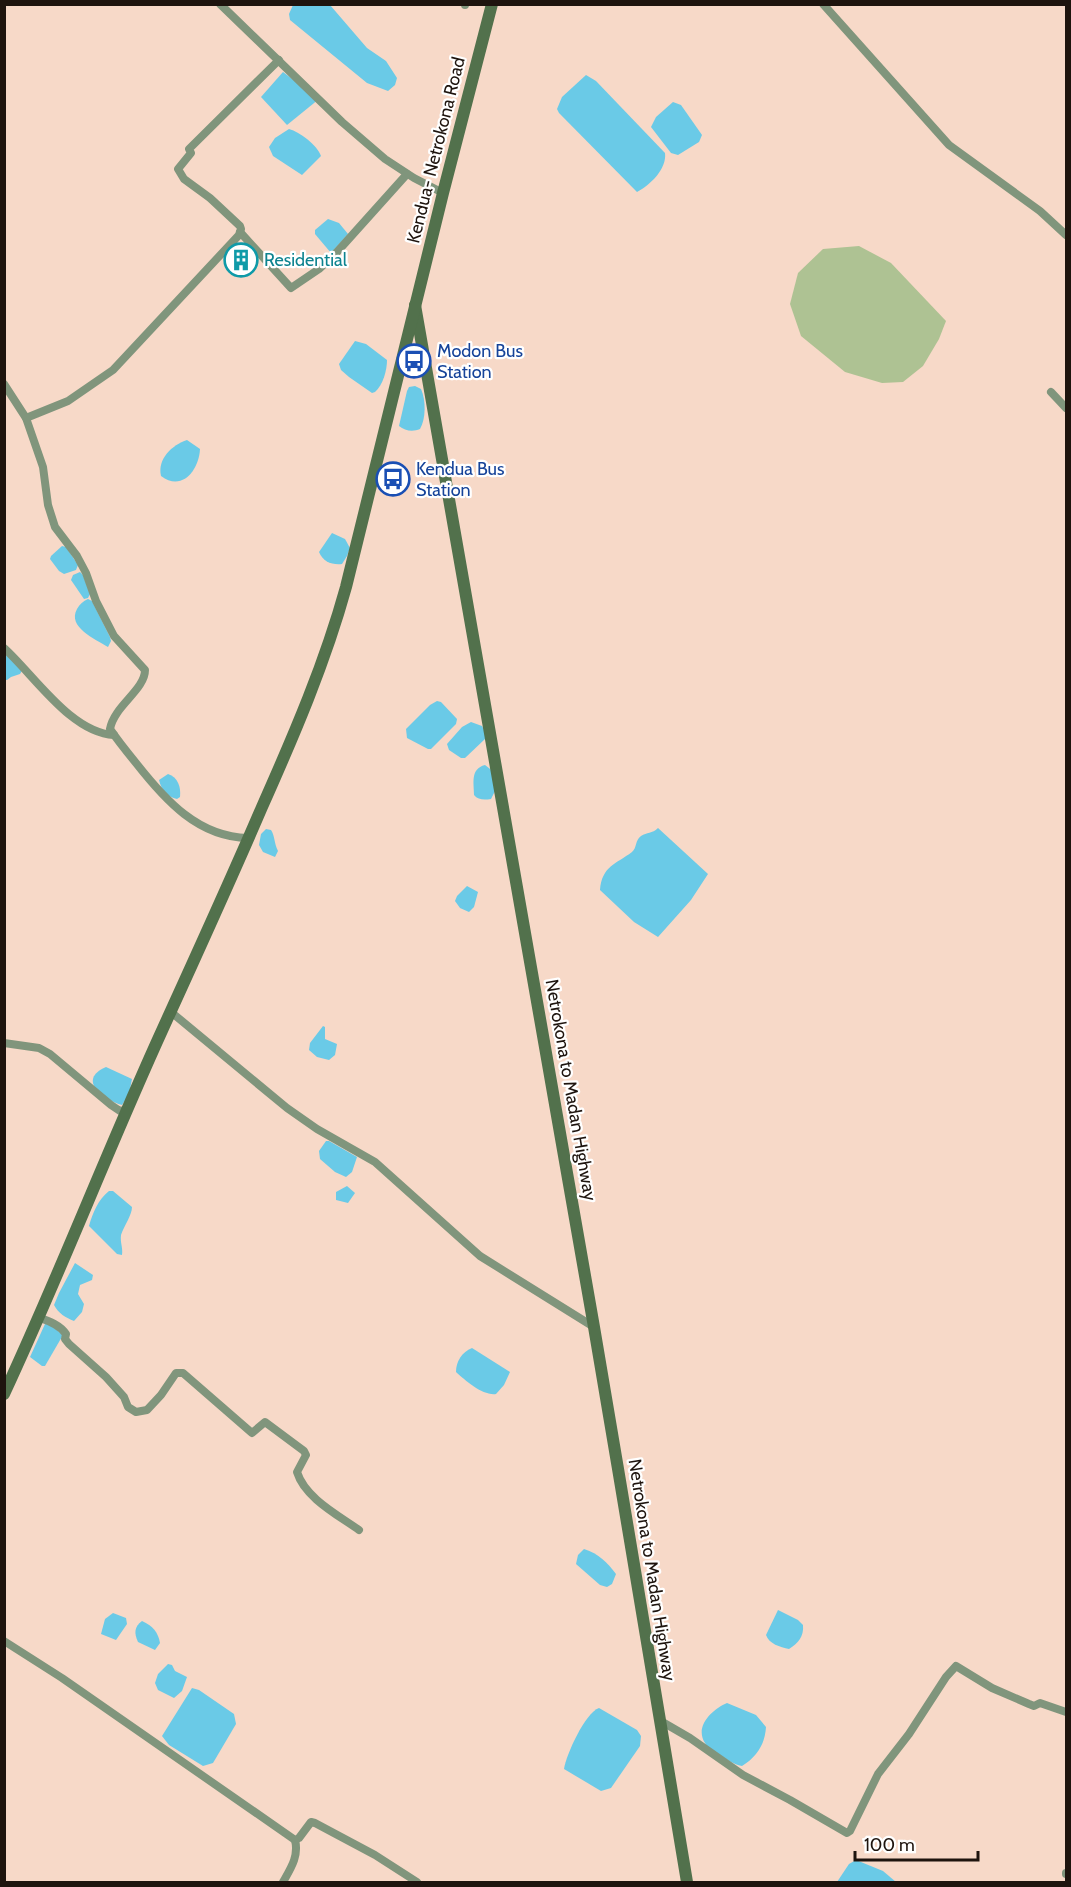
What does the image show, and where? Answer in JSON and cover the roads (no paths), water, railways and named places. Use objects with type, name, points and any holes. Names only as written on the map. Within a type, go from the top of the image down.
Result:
[{"type":"main road","name":"Kendua- Netrokona Road","points":[[4,1394],[40,1318],[126,1110],[249,838],[295,731],[330,641],[492,4]]},
{"type":"main road","name":"Netrokona to Madan Highway","points":[[415,305],[478,650],[687,1882]]},
{"type":"street","points":[[220,4],[342,122],[385,159],[407,174],[443,193]]},
{"type":"street","points":[[823,4],[949,145],[1040,211],[1066,235]]},
{"type":"street","points":[[279,60],[189,149],[191,153],[178,169],[184,179],[210,198],[240,226],[240,232],[288,285],[293,287],[331,258],[407,174]]},
{"type":"street","points":[[26,418],[68,401],[113,370],[240,232]]},
{"type":"street","points":[[4,384],[26,418],[43,467],[50,512],[56,527],[82,564],[105,621],[114,636],[145,670],[144,677],[119,709],[110,729],[146,776],[172,805],[195,823],[211,831],[238,838],[249,838]]},
{"type":"street","points":[[1051,392],[1066,408]]},
{"type":"street","points":[[4,648],[24,666],[31,678],[64,710],[103,735],[114,735]]},
{"type":"street","points":[[171,1012],[287,1108],[316,1129],[375,1162],[480,1256],[594,1327]]},
{"type":"street","points":[[4,1043],[39,1048],[50,1054],[111,1105],[120,1111],[126,1110]]},
{"type":"street","points":[[40,1318],[64,1330],[65,1339],[69,1344],[106,1377],[124,1396],[128,1407],[136,1412],[147,1410],[176,1373],[183,1373],[252,1433],[265,1422],[304,1451],[306,1455],[297,1472],[301,1483],[324,1506],[360,1530]]},
{"type":"street","points":[[4,1641],[62,1678],[295,1840],[296,1857],[284,1882]]},
{"type":"street","points":[[659,1720],[690,1738],[743,1775],[846,1833],[850,1831],[879,1774],[956,1666],[992,1688],[1029,1704],[1034,1706],[1040,1703],[1066,1712]]},
{"type":"street","points":[[295,1840],[311,1822],[315,1822],[417,1882]]},
{"type":"water","points":[[293,5],[330,5],[367,48],[386,61],[397,78],[395,85],[388,91],[367,83],[290,20],[289,14]]},
{"type":"water","points":[[283,72],[319,99],[287,125],[261,97]]},
{"type":"water","points":[[586,75],[596,81],[665,153],[663,165],[657,176],[637,192],[557,109],[562,97]]},
{"type":"water","points":[[673,102],[681,105],[702,135],[699,142],[678,155],[671,153],[651,127],[656,117]]},
{"type":"water","points":[[289,129],[308,140],[321,156],[302,175],[273,156],[269,147],[275,138]]},
{"type":"water","points":[[328,219],[339,223],[348,234],[331,253],[315,234],[315,230]]},
{"type":"water","points":[[355,341],[366,344],[387,360],[384,377],[375,392],[372,393],[341,370],[339,364]]},
{"type":"water","points":[[415,386],[423,393],[424,415],[420,429],[409,430],[399,426],[407,391],[409,387]]},
{"type":"water","points":[[187,440],[200,449],[193,471],[182,480],[176,481],[161,476],[161,464],[164,458],[176,445]]},
{"type":"water","points":[[332,533],[345,539],[350,548],[342,564],[328,562],[319,552]]},
{"type":"water","points":[[62,546],[66,547],[78,565],[76,570],[64,574],[50,559]]},
{"type":"water","points":[[80,572],[90,594],[84,599],[71,580],[73,575]]},
{"type":"water","points":[[88,599],[92,601],[110,637],[108,647],[84,632],[76,621],[77,609]]},
{"type":"water","points":[[5,654],[23,669],[20,674],[7,680],[5,680]]},
{"type":"water","points":[[437,701],[441,702],[457,719],[456,724],[431,749],[428,749],[407,738],[406,729]]},
{"type":"water","points":[[471,722],[482,726],[486,734],[485,739],[465,758],[461,758],[449,750],[447,744],[462,727]]},
{"type":"water","points":[[485,765],[494,772],[496,789],[491,799],[481,799],[474,795],[475,773]]},
{"type":"water","points":[[168,774],[178,783],[180,797],[177,799],[167,794],[160,783],[159,780]]},
{"type":"water","points":[[658,828],[708,874],[691,900],[658,937],[634,922],[600,890],[601,882],[607,871],[632,852],[641,836]]},
{"type":"water","points":[[266,829],[271,830],[273,835],[278,851],[275,857],[263,852],[259,845],[261,834]]},
{"type":"water","points":[[467,886],[478,892],[474,907],[469,912],[460,908],[455,901]]},
{"type":"water","points":[[323,1026],[325,1027],[325,1039],[337,1044],[335,1055],[329,1060],[317,1057],[309,1050],[310,1043]]},
{"type":"water","points":[[106,1067],[132,1079],[129,1094],[122,1105],[101,1094],[93,1083],[97,1072]]},
{"type":"water","points":[[326,1141],[357,1157],[352,1172],[346,1177],[335,1172],[320,1159],[319,1151]]},
{"type":"water","points":[[347,1186],[355,1193],[348,1203],[336,1200],[336,1192]]},
{"type":"water","points":[[109,1191],[113,1191],[132,1207],[121,1235],[122,1255],[117,1254],[89,1226],[96,1207]]},
{"type":"water","points":[[75,1263],[93,1275],[92,1280],[80,1285],[78,1294],[84,1304],[82,1312],[74,1321],[63,1315],[54,1305]]},
{"type":"water","points":[[48,1323],[63,1335],[45,1366],[42,1366],[30,1357],[45,1324]]},
{"type":"water","points":[[472,1348],[510,1372],[504,1385],[496,1394],[480,1390],[456,1372],[460,1357]]},
{"type":"water","points":[[584,1549],[598,1556],[613,1570],[616,1574],[612,1584],[607,1587],[600,1585],[576,1564],[578,1555]]},
{"type":"water","points":[[778,1610],[803,1625],[800,1639],[789,1649],[772,1643],[766,1635]]},
{"type":"water","points":[[113,1613],[126,1618],[127,1624],[116,1640],[101,1634],[105,1619]]},
{"type":"water","points":[[142,1621],[152,1627],[158,1636],[160,1643],[155,1650],[138,1642],[136,1630]]},
{"type":"water","points":[[168,1664],[172,1665],[175,1671],[187,1677],[182,1691],[174,1698],[158,1690],[155,1683],[158,1674]]},
{"type":"water","points":[[192,1688],[199,1690],[234,1714],[236,1724],[213,1763],[203,1766],[169,1745],[162,1736]]},
{"type":"water","points":[[727,1703],[756,1715],[766,1727],[759,1750],[742,1766],[712,1750],[702,1737],[703,1724],[716,1709]]},
{"type":"water","points":[[599,1708],[637,1730],[641,1736],[640,1746],[611,1788],[601,1791],[564,1769],[568,1754],[582,1726]]},
{"type":"water","points":[[856,1860],[883,1871],[896,1882],[837,1882],[849,1864]]},
{"type":"place","name":"Residential","points":[[241,260]]},
{"type":"place","name":"Modon Bus Station","points":[[414,361]]},
{"type":"place","name":"Kendua Bus Station","points":[[393,479]]}]
